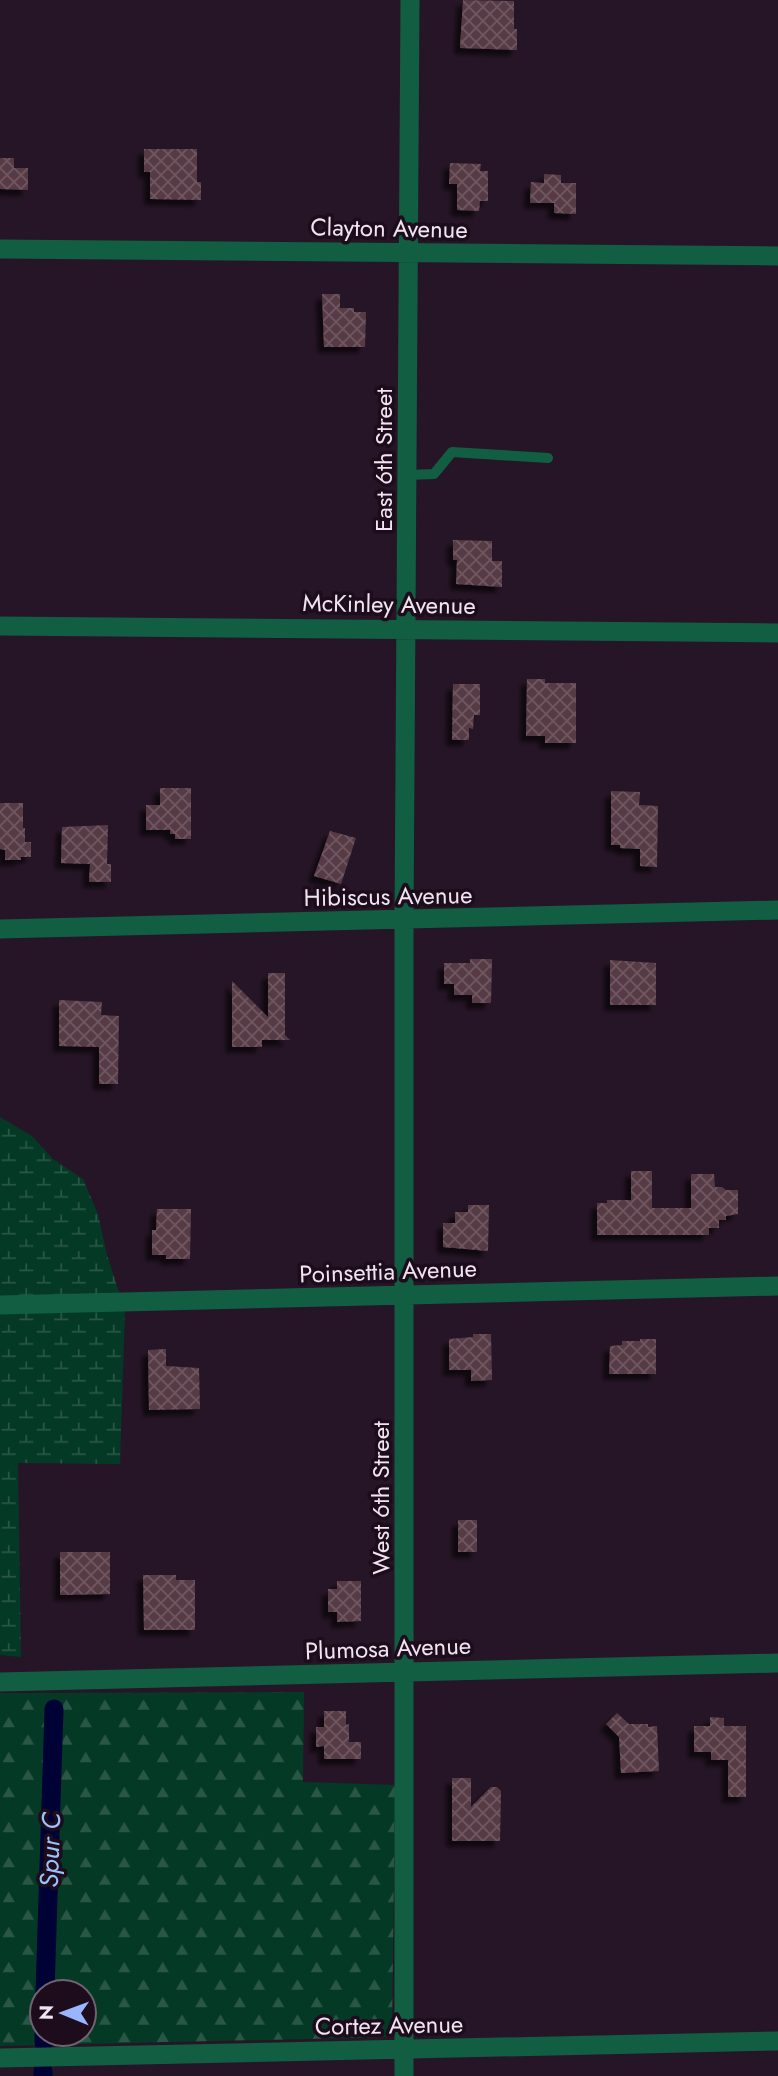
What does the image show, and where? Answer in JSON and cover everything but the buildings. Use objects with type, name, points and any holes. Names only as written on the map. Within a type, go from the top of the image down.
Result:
[{"type":"street","name":"East 6th Street","points":[[404,920],[410,0]]},
{"type":"street","name":"Clayton Avenue","points":[[0,249],[778,256]]},
{"type":"street","name":"McKinley Avenue","points":[[0,626],[778,633]]},
{"type":"street","name":"Hibiscus Avenue","points":[[0,929],[778,910]]},
{"type":"street","name":"West 6th Street","points":[[404,920],[404,2076]]},
{"type":"street","name":"Poinsettia Avenue","points":[[0,1305],[778,1286]]},
{"type":"street","name":"Plumosa Avenue","points":[[0,1682],[778,1663]]},
{"type":"street","name":"Cortez Avenue","points":[[0,2058],[778,2040]]},
{"type":"lane","points":[[407,475],[433,474],[452,452],[548,458]]},
{"type":"green space","points":[[0,1117],[32,1136],[53,1159],[83,1179],[98,1214],[107,1255],[125,1311],[120,1464],[18,1463],[21,1657],[0,1655]]},
{"type":"green space","points":[[304,1692],[303,1782],[395,1785],[392,2037],[98,2044],[98,1978],[28,1978],[28,2045],[0,2046],[0,1693]]},
{"type":"waterway","name":"Spur C","points":[[45,1978],[54,1709]]},
{"type":"waterway","name":"Spur C","points":[[43,2071],[43,2076]]}]
